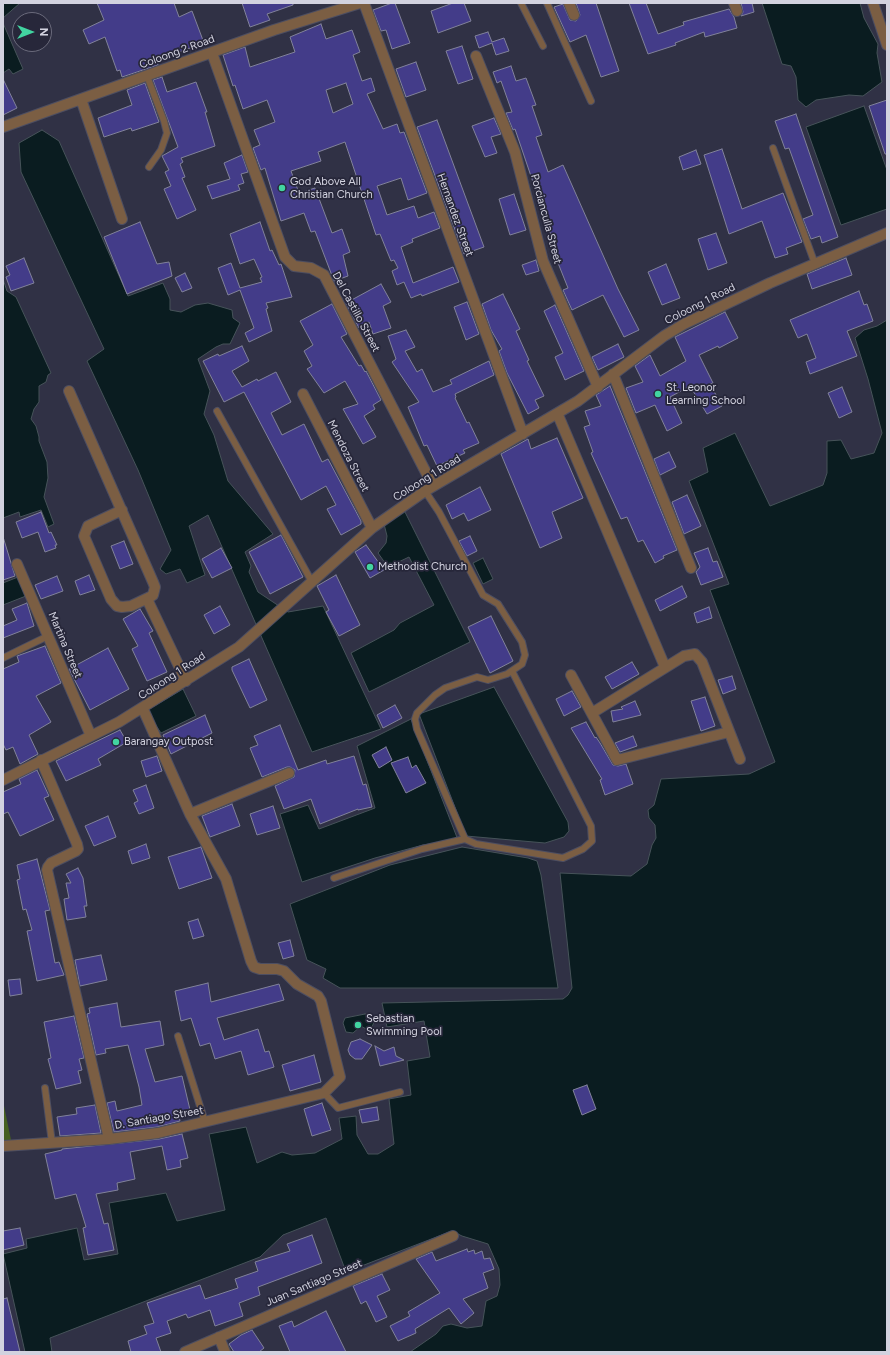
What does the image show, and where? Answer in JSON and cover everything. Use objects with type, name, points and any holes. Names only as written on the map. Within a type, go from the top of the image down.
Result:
[{"type":"street","name":"Coloong 2 Road","points":[[3,127],[212,52],[360,3]]},
{"type":"street","name":"Hernandez Street","points":[[364,3],[523,434]]},
{"type":"street","points":[[569,3],[574,15]]},
{"type":"street","points":[[873,3],[887,45]]},
{"type":"street","name":"Del Castillo Street","points":[[212,52],[285,257],[294,266],[311,268],[324,275],[429,488]]},
{"type":"street","name":"Porcianculla Street","points":[[476,56],[515,152],[543,261],[598,387]]},
{"type":"street","points":[[81,99],[122,220]]},
{"type":"street","name":"Coloong 1 Road","points":[[3,780],[143,709],[239,647],[372,528],[429,488],[558,415],[598,387],[664,336],[684,324],[770,283],[887,233]]},
{"type":"street","points":[[613,374],[691,568]]},
{"type":"street","points":[[69,391],[122,510],[155,587],[153,595],[147,599],[126,607],[117,606],[113,603],[86,542],[85,530],[88,526],[122,510]]},
{"type":"street","name":"Mendoza Street","points":[[303,394],[372,528]]},
{"type":"street","points":[[558,415],[665,667]]},
{"type":"street","name":"Martina Street","points":[[17,564],[91,736]]},
{"type":"street","points":[[147,599],[186,681]]},
{"type":"street","points":[[592,713],[665,667],[690,654],[700,657],[740,760]]},
{"type":"street","points":[[571,675],[617,760],[729,732]]},
{"type":"street","points":[[143,709],[190,814],[226,879],[254,967],[260,970],[277,969],[284,971],[297,984],[314,993],[321,1001],[341,1073],[338,1080],[320,1094]]},
{"type":"street","points":[[41,760],[78,849],[51,863],[47,870],[109,1140]]},
{"type":"street","points":[[190,814],[289,773]]},
{"type":"street","name":"D. Santiago Street","points":[[3,1146],[109,1140],[158,1133],[320,1094]]},
{"type":"street","name":"Juan Santiago Street","points":[[185,1352],[453,1236]]},
{"type":"street","points":[[219,1337],[225,1352]]},
{"type":"lane","points":[[520,3],[543,46]]},
{"type":"lane","points":[[547,3],[591,100]]},
{"type":"lane","points":[[147,76],[167,133],[161,150],[149,167]]},
{"type":"lane","points":[[773,148],[815,264]]},
{"type":"lane","points":[[217,411],[312,582]]},
{"type":"lane","points":[[429,488],[439,512],[483,595],[498,604],[522,642],[524,649],[524,659],[522,664],[512,671],[497,678],[488,680],[477,677],[445,688],[435,695],[417,713],[415,719],[417,729],[465,839]]},
{"type":"lane","points":[[3,658],[48,636]]},
{"type":"lane","points":[[334,878],[422,849],[465,839],[476,844],[563,858],[583,850],[592,841],[591,826],[512,671]]},
{"type":"lane","points":[[178,1036],[205,1122]]},
{"type":"lane","points":[[45,1088],[52,1143]]},
{"type":"lane","points":[[320,1094],[338,1108],[400,1092]]},
{"type":"green space","points":[[3,1101],[11,1140],[3,1141]]},
{"type":"shaded area","points":[[3,3],[20,3],[3,18]]},
{"type":"shaded area","points":[[762,3],[860,3],[864,18],[878,44],[877,53],[882,82],[863,96],[849,95],[816,100],[806,107],[798,100],[796,77],[791,66],[782,64]]},
{"type":"shaded area","points":[[3,23],[12,44],[12,52],[16,52],[23,69],[13,74],[9,69],[3,73]]},
{"type":"shaded area","points":[[864,106],[887,170],[887,209],[841,225],[806,127]]},
{"type":"shaded area","points":[[42,130],[59,141],[128,296],[163,283],[170,299],[170,310],[181,312],[195,305],[208,303],[232,310],[233,318],[240,323],[230,344],[223,344],[216,347],[198,359],[210,391],[204,414],[214,435],[228,481],[273,534],[245,552],[251,566],[249,572],[258,592],[288,612],[323,606],[381,729],[312,752],[208,515],[189,526],[205,575],[187,583],[180,569],[166,574],[160,569],[171,550],[138,470],[87,361],[104,349],[21,172],[19,143]]},
{"type":"shaded area","points":[[3,279],[7,291],[16,297],[51,373],[48,375],[46,382],[39,386],[39,402],[34,409],[31,419],[36,426],[39,441],[47,462],[48,478],[44,497],[54,524],[48,527],[41,510],[20,517],[19,512],[3,518]]},
{"type":"shaded area","points":[[887,320],[887,1352],[410,1352],[436,1334],[443,1326],[451,1324],[467,1328],[482,1326],[486,1301],[497,1296],[500,1285],[499,1269],[488,1244],[462,1236],[452,1231],[346,1272],[326,1218],[283,1235],[260,1257],[50,1338],[52,1352],[25,1352],[3,1254],[27,1248],[26,1239],[77,1228],[84,1260],[118,1254],[109,1203],[166,1193],[177,1221],[225,1210],[209,1134],[246,1127],[257,1163],[282,1152],[292,1155],[315,1153],[342,1139],[339,1118],[356,1116],[357,1135],[368,1154],[378,1154],[394,1144],[389,1099],[411,1095],[407,1061],[430,1057],[424,1021],[387,1027],[382,1003],[563,999],[568,995],[572,988],[560,873],[631,876],[647,864],[652,845],[656,838],[655,825],[649,818],[648,810],[654,805],[661,779],[749,774],[775,762],[710,590],[729,584],[689,481],[708,472],[703,448],[735,433],[770,506],[823,485],[827,473],[827,441],[841,440],[851,459],[874,453],[882,433],[868,379],[855,338],[864,330],[877,326]]},
{"type":"shaded area","points":[[404,510],[470,642],[369,692],[351,653],[394,630],[400,623],[434,605],[409,557],[388,567],[378,553],[386,543],[387,536],[384,524]]},
{"type":"shaded area","points":[[483,558],[493,579],[483,584],[473,563]]},
{"type":"shaded area","points":[[18,577],[26,596],[3,605],[3,583]]},
{"type":"shaded area","points":[[494,687],[568,822],[569,831],[564,837],[545,843],[466,836],[419,714]]},
{"type":"shaded area","points":[[183,689],[196,716],[161,733],[146,711]]},
{"type":"shaded area","points":[[411,719],[458,840],[423,845],[375,858],[302,882],[280,814],[308,805],[319,829],[375,808],[357,746]]},
{"type":"shaded area","points":[[462,847],[528,858],[537,861],[541,875],[558,988],[340,988],[323,978],[326,969],[307,960],[290,904],[390,865]]},
{"type":"shaded area","name":"Sebastian Swimming Pool","points":[[365,1014],[372,1015],[374,1022],[372,1027],[366,1029],[361,1026],[353,1033],[346,1032],[343,1023],[345,1018]]},
{"type":"building","points":[[97,3],[174,3],[179,17],[192,11],[204,43],[157,60],[158,65],[122,77],[120,70],[117,71],[105,37],[89,44],[83,30],[104,20]]},
{"type":"building","points":[[242,3],[293,3],[293,5],[267,14],[270,20],[250,27]]},
{"type":"building","points":[[395,3],[410,43],[392,49],[386,30],[381,31],[373,10]]},
{"type":"building","points":[[453,3],[464,3],[471,21],[438,33],[431,11]]},
{"type":"building","points":[[576,3],[596,3],[619,71],[601,77],[586,35],[570,42],[554,7],[563,4],[570,20],[576,21],[580,15]]},
{"type":"building","points":[[629,3],[646,3],[658,34],[684,25],[683,22],[729,9],[734,17],[737,28],[705,37],[704,32],[675,43],[676,45],[648,54]]},
{"type":"building","points":[[741,3],[752,3],[754,12],[741,16],[743,12]]},
{"type":"building","points":[[321,24],[326,39],[352,30],[360,52],[353,55],[362,81],[371,78],[375,91],[367,94],[383,129],[397,124],[400,133],[404,132],[427,193],[408,200],[401,178],[377,186],[387,215],[414,206],[418,218],[434,212],[440,228],[412,239],[413,242],[401,247],[413,283],[453,267],[459,282],[422,296],[421,294],[411,298],[404,282],[397,285],[392,271],[398,268],[394,260],[391,261],[380,234],[376,235],[345,142],[318,152],[321,161],[291,171],[299,193],[315,188],[332,233],[342,229],[350,252],[343,255],[348,276],[334,281],[315,231],[311,232],[304,213],[281,221],[265,168],[261,170],[253,148],[260,145],[254,130],[275,122],[267,100],[243,109],[235,85],[233,86],[223,55],[245,47],[250,67],[295,52],[290,37]],"holes":[[[346,83],[353,104],[333,113],[326,90]]]},
{"type":"building","points":[[488,32],[492,42],[504,38],[509,51],[496,55],[492,43],[479,48],[475,36]]},
{"type":"building","points":[[462,46],[473,79],[458,84],[446,51]]},
{"type":"building","points":[[416,62],[426,90],[406,97],[396,69]]},
{"type":"building","points":[[511,66],[516,81],[526,78],[536,105],[532,106],[542,135],[536,137],[548,172],[563,165],[618,289],[639,330],[624,337],[603,295],[572,310],[563,290],[568,288],[558,263],[560,263],[554,244],[515,129],[513,130],[506,113],[512,112],[501,81],[497,83],[493,72]]},
{"type":"building","points":[[162,77],[167,92],[196,82],[207,112],[205,112],[215,146],[181,158],[183,162],[180,164],[185,177],[182,178],[196,210],[177,219],[164,189],[171,186],[165,172],[169,170],[162,156],[178,147],[153,80]]},
{"type":"building","points":[[3,79],[17,108],[3,115]]},
{"type":"building","points":[[145,83],[159,122],[132,131],[131,128],[104,137],[98,118],[132,105],[127,90]]},
{"type":"building","points":[[887,100],[887,154],[885,154],[869,106]]},
{"type":"building","points":[[796,114],[838,237],[822,243],[820,236],[811,239],[803,219],[813,215],[789,148],[785,149],[775,121]]},
{"type":"building","points":[[494,118],[501,134],[491,137],[497,153],[485,157],[472,126]]},
{"type":"building","points":[[437,120],[484,247],[464,254],[417,127]]},
{"type":"building","points":[[722,149],[742,209],[783,193],[802,242],[786,248],[788,254],[775,258],[762,221],[729,234],[704,155]]},
{"type":"building","points":[[696,150],[701,164],[683,170],[679,157]]},
{"type":"building","points":[[242,155],[248,172],[241,174],[244,183],[238,185],[240,190],[212,199],[207,186],[230,179],[224,163]]},
{"type":"building","points":[[514,194],[526,230],[510,235],[499,199]]},
{"type":"building","points":[[140,222],[157,264],[169,262],[172,276],[127,294],[104,237]]},
{"type":"building","points":[[260,222],[270,251],[272,250],[279,265],[281,264],[292,297],[266,303],[268,308],[266,309],[272,331],[249,342],[245,333],[254,328],[240,290],[228,295],[218,268],[231,263],[240,288],[262,282],[260,278],[262,277],[254,259],[240,264],[230,234]]},
{"type":"building","points":[[716,233],[727,263],[708,270],[698,239]]},
{"type":"building","points":[[24,258],[34,283],[11,291],[6,277],[10,275],[6,266]]},
{"type":"building","points":[[846,258],[852,275],[812,289],[807,274]]},
{"type":"building","points":[[536,260],[539,271],[526,275],[522,265]]},
{"type":"building","points":[[666,264],[680,298],[662,305],[648,272]]},
{"type":"building","points":[[185,273],[192,288],[182,292],[175,278]]},
{"type":"building","points":[[381,284],[391,302],[383,306],[391,328],[373,334],[369,322],[359,328],[346,303]]},
{"type":"building","points":[[859,291],[864,305],[867,304],[873,321],[847,331],[857,356],[810,374],[806,362],[816,358],[807,334],[798,338],[790,320]]},
{"type":"building","points":[[503,294],[520,329],[516,331],[529,360],[527,361],[544,396],[535,400],[539,408],[528,414],[507,373],[499,351],[502,349],[491,330],[482,304]]},
{"type":"building","points":[[467,302],[479,334],[466,340],[454,307]]},
{"type":"building","points":[[332,304],[347,334],[341,337],[359,366],[361,365],[365,372],[366,371],[381,400],[373,405],[375,409],[364,416],[376,437],[363,444],[343,409],[358,404],[345,381],[324,393],[307,369],[312,366],[304,351],[313,345],[300,321]]},
{"type":"building","points":[[555,305],[584,371],[565,380],[555,357],[563,353],[544,311]]},
{"type":"building","points":[[725,312],[738,338],[719,348],[718,346],[699,355],[713,383],[710,384],[722,406],[707,414],[690,386],[670,397],[682,423],[667,431],[655,405],[636,413],[626,388],[643,382],[635,366],[650,355],[660,376],[686,361],[675,337]]},
{"type":"building","points":[[406,330],[415,347],[405,351],[417,372],[422,369],[433,392],[452,384],[450,380],[489,361],[494,375],[455,394],[455,398],[467,423],[469,422],[479,443],[463,450],[465,453],[437,466],[427,445],[424,446],[408,407],[419,402],[392,362],[396,359],[388,336]]},
{"type":"building","points":[[618,344],[624,357],[598,370],[592,357]]},
{"type":"building","points":[[242,346],[249,361],[232,371],[242,387],[257,379],[258,381],[276,372],[291,402],[271,413],[282,435],[304,424],[322,462],[328,459],[361,521],[361,524],[341,535],[327,509],[336,505],[326,486],[301,500],[244,392],[224,402],[203,361]]},
{"type":"building","points":[[610,386],[677,550],[663,556],[664,558],[655,563],[643,540],[638,542],[627,517],[621,519],[591,453],[593,452],[584,427],[590,425],[585,411],[601,406],[596,395]]},
{"type":"building","points":[[842,387],[852,412],[839,418],[828,393]]},
{"type":"building","points":[[557,438],[583,498],[552,512],[562,538],[540,548],[501,454],[528,439],[531,449]]},
{"type":"building","points":[[669,452],[676,467],[660,475],[654,459]]},
{"type":"building","points":[[480,487],[491,510],[468,521],[464,513],[452,519],[446,505]]},
{"type":"building","points":[[687,495],[701,526],[684,534],[672,502]]},
{"type":"building","points":[[41,512],[49,533],[51,532],[57,545],[55,545],[56,548],[45,552],[38,532],[22,538],[16,522]]},
{"type":"building","points":[[281,535],[303,577],[270,594],[249,552]]},
{"type":"building","points":[[470,536],[477,551],[467,556],[459,541]]},
{"type":"building","points":[[4,540],[15,576],[3,580],[3,541]]},
{"type":"building","points":[[124,541],[133,564],[120,569],[111,546]]},
{"type":"building","points":[[366,545],[384,570],[370,578],[355,552]]},
{"type":"building","points":[[221,548],[232,568],[212,578],[202,559]]},
{"type":"building","points":[[708,548],[713,562],[717,561],[723,577],[701,585],[696,572],[700,567],[694,553]]},
{"type":"building","points":[[89,575],[95,590],[80,595],[75,581]]},
{"type":"building","points":[[336,575],[360,625],[339,636],[326,612],[329,610],[317,586]]},
{"type":"building","points":[[57,576],[63,591],[41,599],[35,585]]},
{"type":"building","points":[[682,586],[687,597],[660,611],[655,600]]},
{"type":"building","points":[[27,603],[34,626],[3,638],[3,626],[17,620],[12,609]]},
{"type":"building","points":[[220,606],[230,625],[214,634],[204,615]]},
{"type":"building","points":[[709,607],[712,618],[697,623],[694,613]]},
{"type":"building","points":[[140,609],[153,631],[149,633],[167,672],[147,681],[132,649],[138,646],[123,619]]},
{"type":"building","points":[[491,616],[513,661],[490,673],[468,627]]},
{"type":"building","points":[[45,646],[61,683],[36,696],[51,722],[29,735],[38,754],[20,764],[13,747],[6,750],[3,744],[3,669],[19,662],[17,656]]},
{"type":"building","points":[[108,648],[129,689],[90,710],[69,669]]},
{"type":"building","points":[[249,659],[267,700],[250,708],[232,670],[232,667]]},
{"type":"building","points":[[632,662],[639,674],[612,689],[605,677]]},
{"type":"building","points":[[732,676],[736,689],[723,694],[718,680]]},
{"type":"building","points":[[572,691],[581,707],[564,716],[556,699]]},
{"type":"building","points":[[705,697],[715,726],[701,731],[691,701]]},
{"type":"building","points":[[635,701],[641,715],[613,722],[611,711],[623,709],[621,707]]},
{"type":"building","points":[[395,705],[402,718],[383,728],[377,715]]},
{"type":"building","points":[[205,715],[212,733],[171,754],[163,735]]},
{"type":"building","points":[[586,722],[613,765],[618,766],[626,764],[633,784],[605,795],[600,780],[602,779],[571,728]]},
{"type":"building","points":[[280,725],[298,770],[326,760],[327,764],[354,756],[363,785],[366,784],[372,807],[358,809],[320,824],[311,799],[284,809],[275,786],[294,777],[295,770],[287,767],[262,777],[250,748],[258,745],[254,736]]},
{"type":"building","points":[[120,730],[127,742],[98,759],[101,765],[66,781],[56,761]]},
{"type":"building","points":[[633,736],[637,746],[620,752],[615,743]]},
{"type":"building","points":[[386,747],[392,760],[379,768],[372,755]]},
{"type":"building","points":[[157,756],[162,771],[146,777],[141,761]]},
{"type":"building","points":[[408,757],[412,768],[416,765],[426,783],[406,793],[391,763]]},
{"type":"building","points":[[37,770],[49,796],[44,798],[54,820],[20,836],[8,812],[3,814],[3,792],[21,784],[19,779]]},
{"type":"building","points":[[146,785],[154,808],[139,814],[134,803],[138,801],[133,790]]},
{"type":"building","points":[[232,804],[240,826],[210,837],[202,816]]},
{"type":"building","points":[[273,806],[280,828],[257,835],[250,814]]},
{"type":"building","points":[[108,816],[116,837],[94,846],[85,826]]},
{"type":"building","points":[[146,844],[150,858],[132,864],[128,851]]},
{"type":"building","points":[[201,847],[212,878],[179,889],[168,857]]},
{"type":"building","points":[[37,859],[50,910],[45,911],[55,963],[59,962],[64,975],[37,981],[27,931],[32,930],[26,909],[23,910],[17,880],[20,879],[17,865]]},
{"type":"building","points":[[78,868],[83,878],[87,906],[84,906],[86,917],[67,920],[64,899],[69,898],[66,883],[71,883],[66,874]]},
{"type":"building","points":[[198,919],[204,936],[193,939],[188,922]]},
{"type":"building","points":[[290,940],[294,956],[283,959],[278,943]]},
{"type":"building","points":[[101,955],[107,980],[80,986],[75,960]]},
{"type":"building","points":[[20,979],[22,994],[10,996],[8,980]]},
{"type":"building","points":[[208,983],[211,1002],[279,984],[284,1000],[217,1018],[224,1040],[258,1029],[265,1052],[269,1051],[274,1067],[248,1075],[241,1051],[215,1059],[210,1043],[200,1046],[191,1018],[181,1021],[175,991]]},
{"type":"building","points":[[117,1003],[121,1027],[160,1021],[164,1045],[145,1049],[155,1082],[182,1076],[191,1114],[179,1117],[180,1121],[157,1127],[114,1132],[107,1103],[115,1101],[117,1111],[142,1105],[139,1087],[128,1045],[105,1049],[106,1053],[96,1055],[87,1014],[90,1013],[89,1008]]},
{"type":"building","points":[[74,1016],[84,1058],[79,1059],[82,1070],[78,1071],[81,1083],[56,1089],[48,1059],[51,1058],[44,1022]]},
{"type":"building","points":[[360,1039],[372,1045],[362,1059],[355,1059],[350,1055],[348,1050],[351,1042]]},
{"type":"building","points":[[375,1046],[384,1051],[394,1047],[396,1056],[404,1060],[380,1066]]},
{"type":"building","points":[[314,1055],[321,1082],[290,1091],[282,1065]]},
{"type":"building","points":[[587,1085],[596,1109],[582,1115],[573,1090]]},
{"type":"building","points":[[322,1103],[331,1130],[312,1136],[304,1109]]},
{"type":"building","points":[[95,1105],[101,1133],[60,1136],[57,1117],[77,1114],[76,1108]]},
{"type":"building","points":[[377,1107],[379,1120],[362,1123],[359,1110]]},
{"type":"building","points":[[182,1134],[188,1158],[180,1160],[181,1167],[167,1170],[162,1146],[130,1152],[135,1179],[117,1183],[118,1190],[96,1194],[104,1224],[108,1223],[114,1250],[88,1255],[83,1228],[86,1227],[76,1194],[55,1199],[45,1154],[62,1149],[159,1139]]},
{"type":"building","points":[[20,1228],[24,1245],[3,1250],[3,1231]]},
{"type":"building","points":[[312,1235],[322,1263],[258,1287],[260,1295],[239,1303],[243,1316],[215,1326],[210,1310],[188,1318],[186,1314],[167,1321],[171,1333],[156,1338],[161,1352],[131,1352],[128,1341],[147,1334],[144,1326],[154,1323],[147,1303],[200,1285],[205,1299],[238,1288],[235,1279],[258,1271],[255,1262],[290,1251],[287,1244]]},
{"type":"building","points":[[467,1249],[468,1252],[474,1250],[475,1254],[482,1251],[484,1259],[490,1258],[494,1269],[483,1273],[488,1288],[463,1299],[474,1313],[461,1324],[449,1308],[415,1329],[416,1333],[398,1341],[390,1326],[410,1316],[408,1312],[440,1293],[416,1259],[432,1252],[436,1261]]},
{"type":"building","points":[[382,1274],[390,1290],[377,1296],[387,1317],[376,1322],[366,1301],[361,1304],[353,1286]]},
{"type":"building","points":[[7,1298],[20,1352],[3,1352],[3,1299]]},
{"type":"building","points":[[326,1311],[346,1352],[290,1352],[279,1326],[292,1321],[294,1327]]},
{"type":"building","points":[[252,1330],[264,1348],[259,1352],[234,1352],[229,1344],[241,1335]]},
{"type":"place","name":"God Above All Christian Church","points":[[282,188]]},
{"type":"place","name":"St. Leonor Learning School","points":[[658,394]]},
{"type":"place","name":"Methodist Church","points":[[370,567]]},
{"type":"place","name":"Barangay Outpost","points":[[116,742]]},
{"type":"place","name":"Sebastian Swimming Pool","points":[[358,1025]]}]
